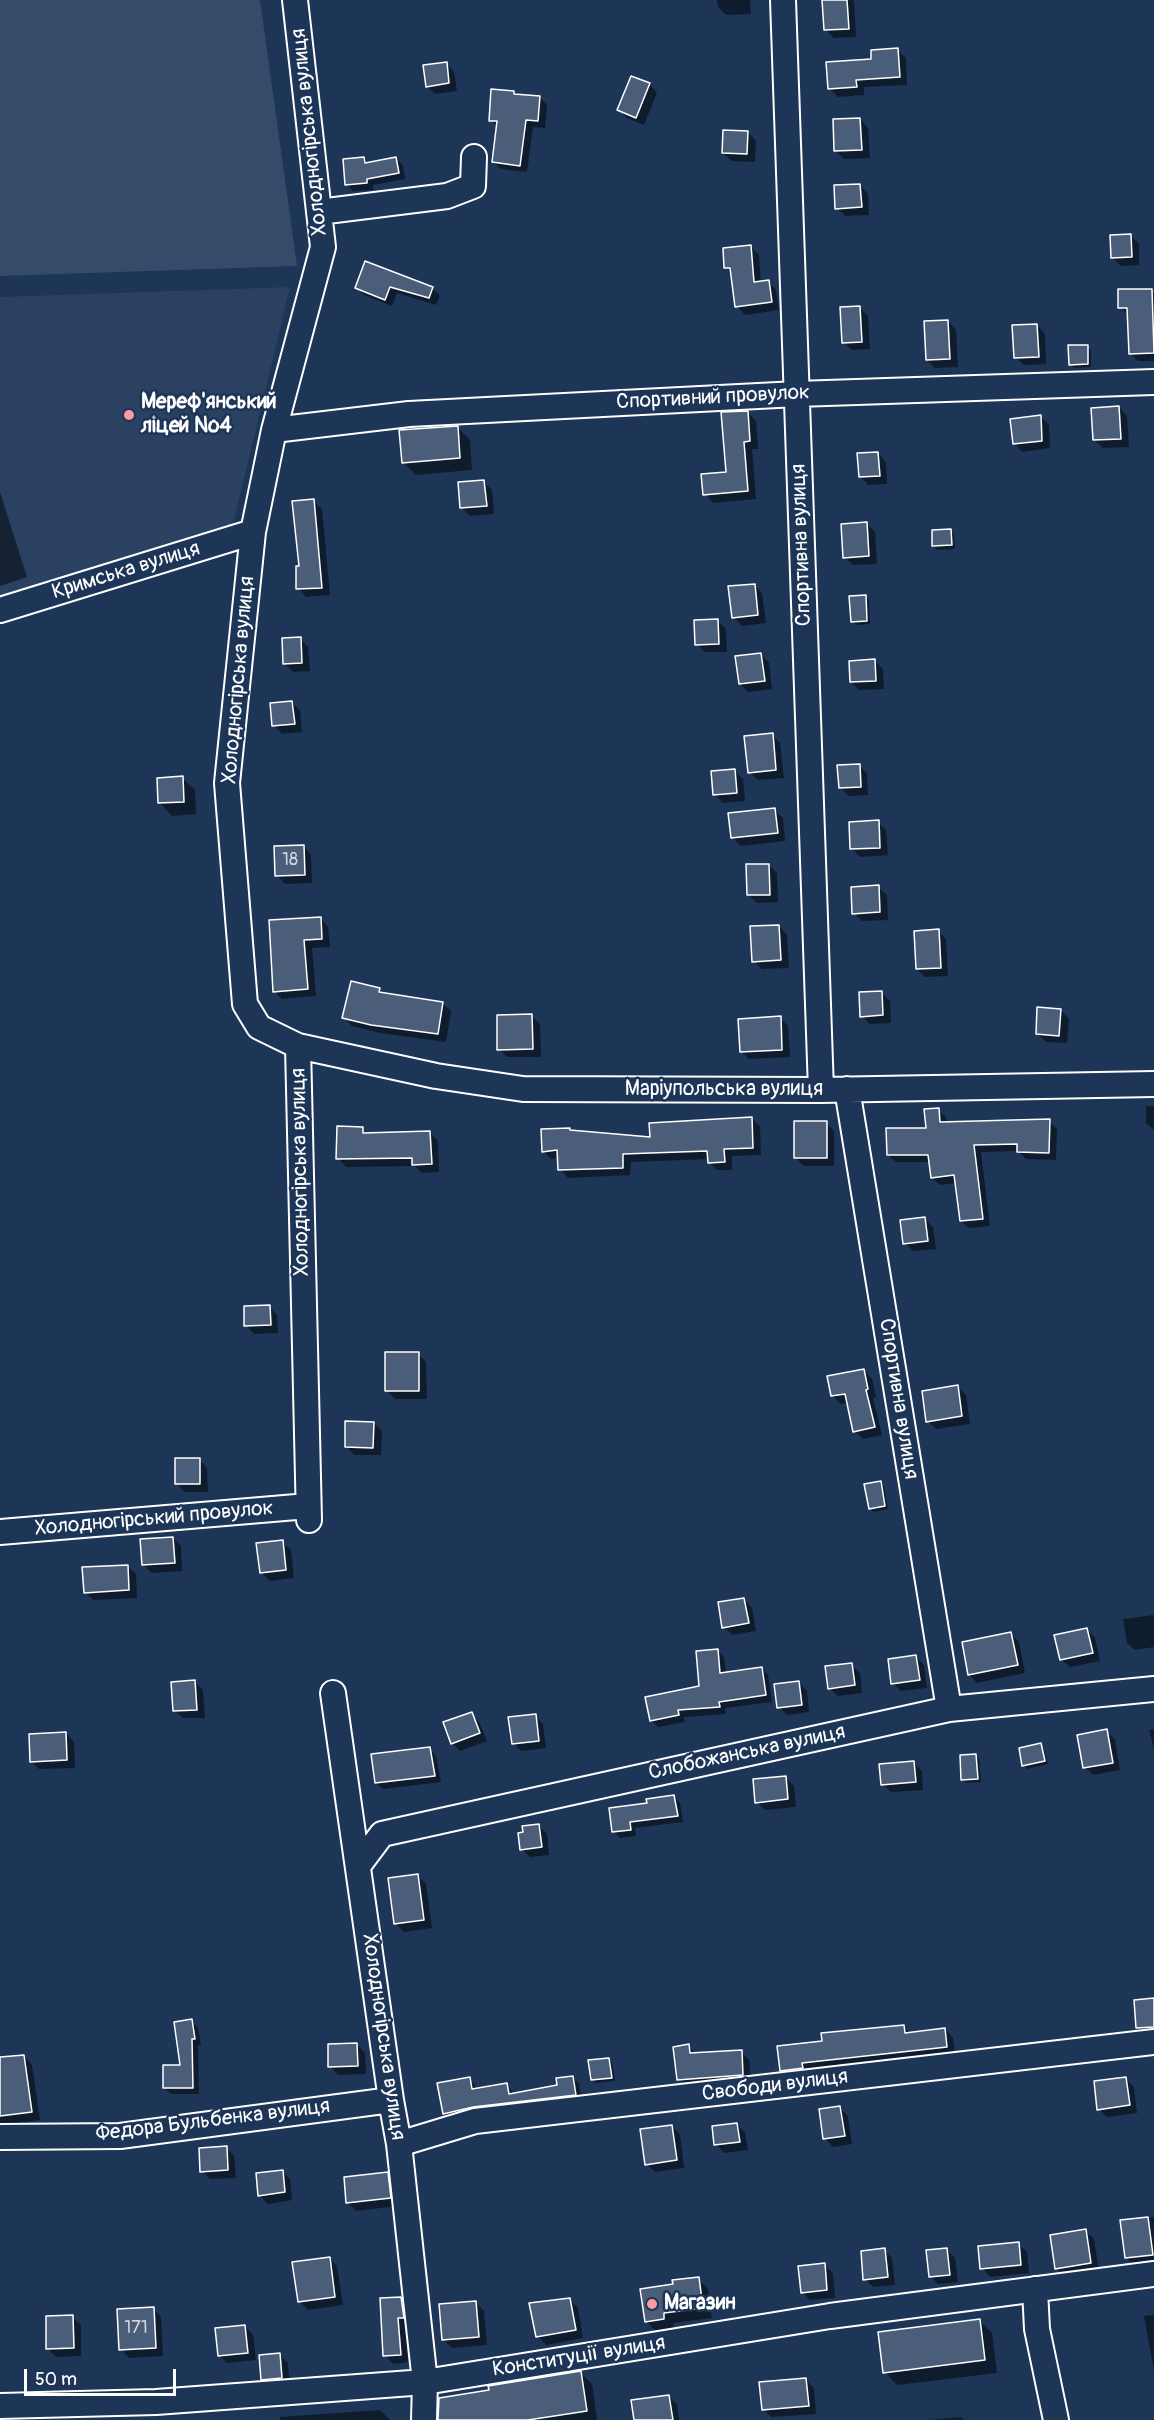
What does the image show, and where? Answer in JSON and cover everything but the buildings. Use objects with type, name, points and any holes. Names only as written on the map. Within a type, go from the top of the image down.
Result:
[{"type":"street","name":"Холодногірська вулиця","points":[[295,0],[323,247],[274,430],[253,532],[227,783],[245,1004],[260,1027],[298,1046],[308,1513]]},
{"type":"street","name":"Спортивна вулиця","points":[[783,0],[821,1090]]},
{"type":"street","points":[[319,212],[447,195],[473,186],[474,157]]},
{"type":"street","name":"Спортивний провулок","points":[[274,430],[409,414],[796,394],[1154,382]]},
{"type":"street","name":"Кримська вулиця","points":[[0,610],[253,532]]},
{"type":"street","name":"Маріупольська вулиця","points":[[298,1046],[436,1076],[523,1089],[821,1090],[1154,1084]]},
{"type":"street","name":"Спортивна вулиця","points":[[847,1089],[949,1709]]},
{"type":"street","name":"Холодногірський провулок","points":[[0,1532],[308,1513]]},
{"type":"street","name":"Слобожанська вулиця","points":[[358,1866],[382,1834],[949,1709],[1154,1689]]},
{"type":"street","name":"Холодногірська вулиця","points":[[333,1693],[399,2144],[425,2382],[424,2420]]},
{"type":"street","name":"Свободи вулиця","points":[[399,2144],[475,2121],[1154,2042]]},
{"type":"street","name":"Федора Бульбенка вулиця","points":[[0,2137],[120,2136],[391,2100]]},
{"type":"street","name":"Конституції вулиця","points":[[0,2406],[156,2402],[425,2382],[830,2316],[1154,2274]]},
{"type":"street","points":[[1035,2289],[1037,2329],[1056,2420]]},
{"type":"shaded area","points":[[0,0],[260,0],[297,266],[0,276]]},
{"type":"shaded area","name":"Мереф'янський ліцей №4","points":[[290,287],[231,533],[0,601],[0,297]]},
{"type":"place","name":"Мереф'янський ліцей №4","points":[[129,415]]},
{"type":"place","name":"Магазин","points":[[652,2304]]}]
